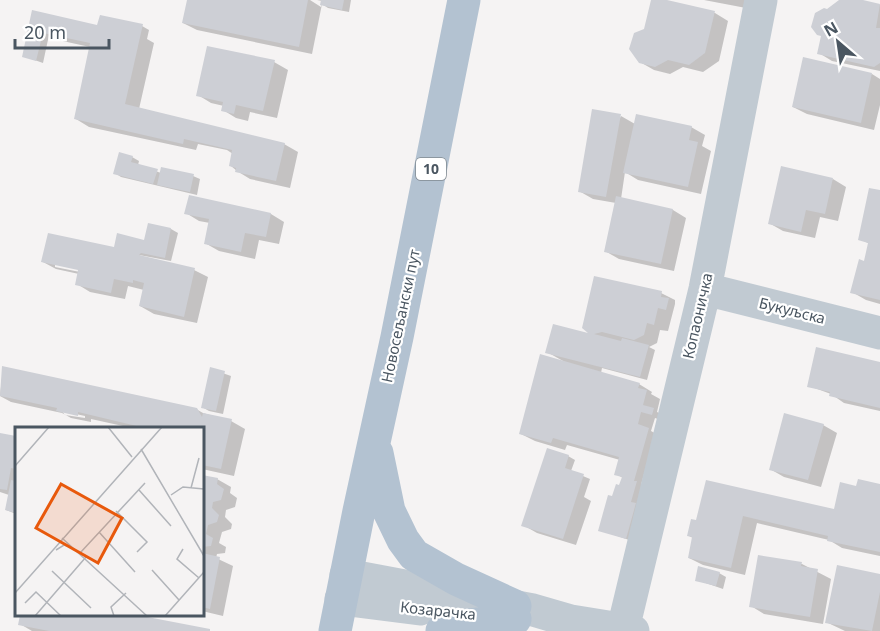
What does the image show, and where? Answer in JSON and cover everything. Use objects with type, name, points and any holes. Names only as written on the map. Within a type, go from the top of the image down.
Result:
[{"type":"main road","name":"Новосељански пут","points":[[335,631],[397,337],[464,0]]},
{"type":"main road","points":[[375,440],[389,511],[403,540],[414,555],[515,612]]},
{"type":"main road","points":[[442,631],[515,612]]},
{"type":"street","name":"Копаоничка","points":[[628,630],[705,289],[761,0]]},
{"type":"street","name":"Букуљска","points":[[705,289],[880,333]]},
{"type":"street","name":"Козарачка","points":[[344,587],[628,630]]},
{"type":"building","points":[[187,0],[308,0],[299,47],[182,23]]},
{"type":"building","points":[[321,0],[344,0],[342,10],[320,5]]},
{"type":"building","points":[[651,0],[667,0],[715,11],[705,53],[689,65],[668,60],[655,67],[639,63],[629,49],[634,33],[644,29]]},
{"type":"building","points":[[839,0],[863,0],[880,4],[876,28],[880,28],[880,63],[874,67],[817,54],[821,36],[817,35],[811,27],[815,13],[824,8],[827,9]]},
{"type":"building","points":[[32,10],[97,25],[100,15],[143,24],[125,104],[285,143],[276,181],[235,172],[236,168],[229,166],[232,150],[184,139],[183,144],[74,119],[90,43],[43,33],[36,61],[22,57]]},
{"type":"building","points":[[207,46],[275,60],[263,111],[236,105],[234,114],[221,111],[223,102],[196,96]]},
{"type":"building","points":[[803,57],[872,73],[861,123],[792,107]]},
{"type":"building","points":[[592,109],[621,114],[606,197],[578,192]]},
{"type":"building","points":[[636,114],[692,126],[689,140],[698,142],[688,187],[623,173]]},
{"type":"building","points":[[119,152],[133,156],[131,162],[158,169],[153,184],[113,174]]},
{"type":"building","points":[[781,166],[833,178],[825,214],[806,210],[801,232],[768,224]]},
{"type":"building","points":[[161,167],[194,174],[190,192],[157,185]]},
{"type":"building","points":[[869,188],[880,190],[880,300],[850,293],[859,259],[864,261],[868,243],[858,240]]},
{"type":"building","points":[[189,195],[271,213],[266,237],[245,233],[241,252],[204,244],[209,219],[184,214]]},
{"type":"building","points":[[616,196],[673,209],[661,264],[604,252]]},
{"type":"building","points":[[148,223],[171,228],[165,258],[141,253],[139,255],[195,268],[184,317],[139,306],[144,283],[114,279],[111,293],[75,285],[78,270],[41,262],[48,233],[114,247],[117,233],[144,240]]},
{"type":"building","points":[[594,276],[662,291],[661,297],[669,298],[666,310],[658,308],[654,325],[647,323],[644,335],[634,340],[602,332],[594,334],[649,345],[640,377],[545,353],[553,324],[588,333],[582,328]]},
{"type":"building","points":[[816,347],[880,362],[880,408],[829,396],[830,392],[807,387]]},
{"type":"building","points":[[540,354],[640,383],[638,388],[647,390],[643,405],[654,408],[652,415],[641,412],[638,424],[649,428],[634,481],[637,481],[631,502],[636,503],[626,539],[598,531],[608,495],[612,496],[616,484],[619,485],[622,477],[614,475],[619,457],[553,438],[551,443],[519,434]]},
{"type":"building","points":[[2,366],[197,408],[202,417],[203,413],[232,419],[221,469],[204,465],[204,427],[141,427],[78,412],[78,416],[56,411],[57,408],[0,396]]},
{"type":"building","points":[[210,367],[225,371],[216,411],[201,408]]},
{"type":"building","points":[[784,413],[824,424],[808,480],[769,470]]},
{"type":"building","points":[[0,433],[15,436],[15,469],[11,468],[7,490],[0,489]]},
{"type":"building","points":[[547,448],[569,455],[565,468],[584,474],[563,539],[521,526]]},
{"type":"building","points":[[204,475],[218,478],[217,484],[224,489],[221,500],[213,502],[212,508],[219,515],[217,522],[208,525],[206,534],[213,538],[211,546],[204,547]]},
{"type":"building","points":[[858,479],[880,484],[880,552],[827,541],[828,536],[743,516],[731,568],[688,558],[692,537],[687,536],[691,519],[696,520],[706,480],[834,509],[840,482],[856,486]]},
{"type":"building","points":[[11,480],[15,481],[15,513],[5,510]]},
{"type":"building","points":[[204,553],[220,557],[210,609],[204,608]]},
{"type":"building","points":[[758,555],[802,562],[801,566],[818,569],[810,617],[749,607]]},
{"type":"building","points":[[837,565],[880,574],[880,592],[872,631],[825,623]]},
{"type":"building","points":[[698,566],[720,572],[716,586],[695,581]]},
{"type":"building","points":[[20,616],[142,616],[210,629],[210,631],[49,631],[18,625]]}]
